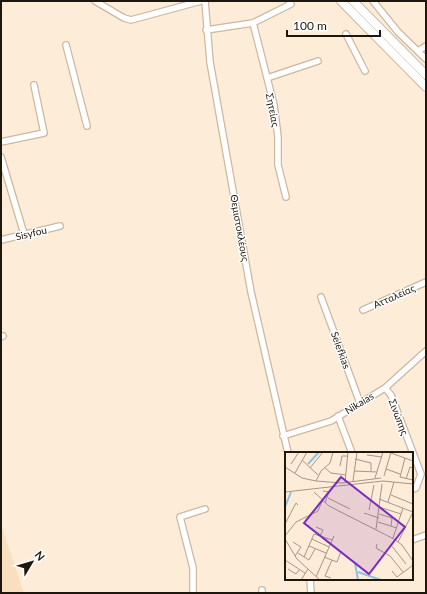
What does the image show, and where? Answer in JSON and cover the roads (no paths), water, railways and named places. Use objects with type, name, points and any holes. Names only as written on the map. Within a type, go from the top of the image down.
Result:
[{"type":"main road","points":[[341,1],[426,88]]},
{"type":"main road","points":[[352,1],[426,75]]},
{"type":"street","points":[[95,1],[124,18],[131,20],[201,1]]},
{"type":"street","name":"Θεμιστοκλέους","points":[[205,1],[206,30],[251,292],[282,436],[288,452]]},
{"type":"street","points":[[374,2],[398,32],[426,59]]},
{"type":"street","points":[[206,30],[253,23],[290,3]]},
{"type":"street","name":"Σητείας","points":[[253,23],[274,105],[278,137],[278,165],[286,197]]},
{"type":"street","points":[[346,34],[365,71]]},
{"type":"street","points":[[66,45],[88,126]]},
{"type":"street","points":[[418,51],[426,46]]},
{"type":"street","points":[[267,78],[318,61]]},
{"type":"street","points":[[1,142],[44,133],[34,85]]},
{"type":"street","points":[[1,157],[24,234]]},
{"type":"street","name":"Sisyfou","points":[[1,240],[60,226]]},
{"type":"street","name":"Ατταλείας","points":[[363,310],[426,282]]},
{"type":"street","name":"Selefkias","points":[[321,297],[360,403]]},
{"type":"street","name":"Nikaias","points":[[282,436],[331,420],[338,416],[385,388],[426,351]]},
{"type":"street","name":"Σινώπης","points":[[385,388],[391,395],[413,452]]},
{"type":"street","points":[[338,416],[352,452]]},
{"type":"street","name":"Σινώπης","points":[[413,453],[421,474],[416,488],[413,489]]},
{"type":"street","points":[[194,593],[193,568],[180,517],[205,508]]},
{"type":"street","points":[[413,540],[426,535]]},
{"type":"street","points":[[310,580],[311,593]]}]
